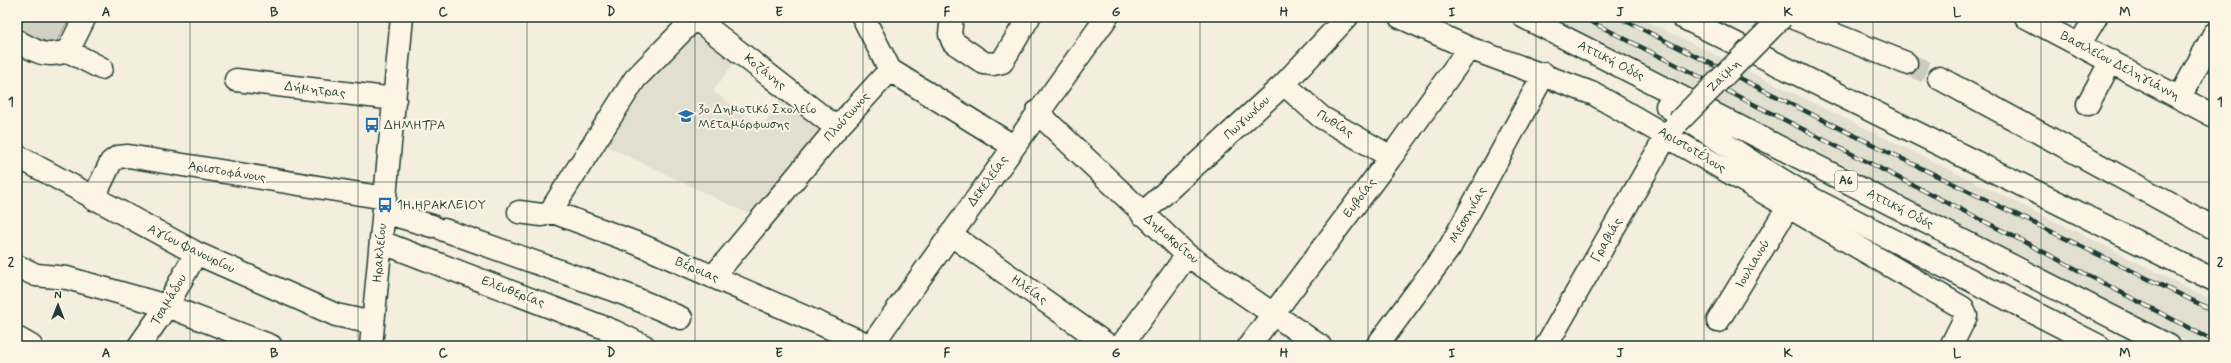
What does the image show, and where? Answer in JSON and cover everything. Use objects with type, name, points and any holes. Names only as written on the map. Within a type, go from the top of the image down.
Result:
[{"type":"main road","points":[[68,51],[85,17]]},
{"type":"main road","name":"Ηρακλείου","points":[[374,339],[381,242],[402,17]]},
{"type":"main road","points":[[863,17],[890,70],[1013,146]]},
{"type":"main road","points":[[952,17],[950,34],[952,42],[984,63],[993,64],[1002,62],[1030,17]]},
{"type":"main road","name":"Δεκελείας","points":[[871,346],[1037,112],[1107,17]]},
{"type":"main road","name":"Πωγωνίου","points":[[1142,214],[1284,84],[1347,17]]},
{"type":"main road","name":"Αριστοτέλους","points":[[1400,17],[1469,48],[1544,74],[1673,128],[1788,207],[1963,308],[1966,316],[1951,346]]},
{"type":"main road","points":[[1508,17],[1573,56],[1648,93],[1752,162],[1813,198],[2099,346]]},
{"type":"main road","name":"Αττική Οδός","points":[[1524,17],[2168,346]]},
{"type":"main road","points":[[1682,17],[2214,280]]},
{"type":"main road","name":"Ζαϊμη","points":[[1673,128],[1782,17]]},
{"type":"main road","points":[[1791,17],[1906,63]]},
{"type":"main road","name":"Βασιλείου Δεληγιάννη","points":[[2026,17],[2214,116]]},
{"type":"main road","points":[[2080,45],[2096,17]]},
{"type":"main road","points":[[553,212],[555,204],[635,79],[695,18]]},
{"type":"main road","name":"Κοζάνης","points":[[695,18],[837,128]]},
{"type":"main road","points":[[2180,98],[2214,34]]},
{"type":"main road","points":[[17,41],[40,54],[54,55],[68,51],[101,68]]},
{"type":"main road","name":"Ευβοίας","points":[[1249,346],[1391,157],[1469,48]]},
{"type":"main road","points":[[2088,104],[2111,61]]},
{"type":"main road","name":"Πλούτωνος","points":[[714,277],[837,128],[890,70]]},
{"type":"main road","name":"Μεσσηνίας","points":[[1377,346],[1450,247],[1544,74]]},
{"type":"main road","points":[[1939,78],[2214,228]]},
{"type":"main road","name":"Δήμητρας","points":[[236,80],[395,99]]},
{"type":"main road","name":"Πυθίας","points":[[1284,84],[1321,118],[1391,157]]},
{"type":"main road","name":"Δημοκρίτου","points":[[1037,112],[1142,214],[1187,255],[1320,346]]},
{"type":"main road","name":"Γραβιάς","points":[[1546,346],[1673,128]]},
{"type":"main road","name":"Αγίου Φανουρίου","points":[[17,156],[196,253],[336,316],[374,339]]},
{"type":"main road","name":"Αριστοφάνους","points":[[93,198],[111,162],[118,157],[128,156],[385,205],[438,228],[627,295],[681,318]]},
{"type":"main road","name":"Ιουλιανού","points":[[1718,321],[1788,207]]},
{"type":"main road","name":"Βέροιας","points":[[519,212],[542,215],[553,212],[636,243],[871,346]]},
{"type":"main road","name":"Ηλείας","points":[[950,234],[1109,346]]},
{"type":"main road","name":"Ελευθερίας","points":[[381,242],[613,331],[644,346]]},
{"type":"main road","name":"Τσαμάδου","points":[[139,346],[167,306],[196,253]]},
{"type":"main road","points":[[1121,346],[1187,255]]},
{"type":"main road","points":[[511,291],[524,259]]},
{"type":"main road","points":[[26,270],[67,278],[167,306],[270,346]]},
{"type":"main road","points":[[17,338],[31,346]]},
{"type":"shaded area","points":[[17,17],[70,17],[52,50],[17,32]]},
{"type":"shaded area","points":[[1553,17],[1638,17],[2091,239],[2214,301],[2214,346],[2195,346]]},
{"type":"shaded area","name":"3ο Δημοτικό Σχολείο Μεταμόρφωσης","points":[[698,31],[736,60],[713,91],[761,127],[783,97],[822,127],[751,215],[607,146],[654,75]]},
{"type":"tunnel","points":[[1906,63],[1939,78]]},
{"type":"railway","points":[[1582,17],[2011,235],[2214,341]]},
{"type":"railway","points":[[1618,17],[1839,128],[2214,311]]},
{"type":"place","name":"3ο Δημοτικό Σχολείο Μεταμόρφωσης","points":[[686,116]]},
{"type":"place","name":"ΔΗΜΗΤΡΑ","points":[[372,125]]},
{"type":"place","name":"1Η ΗΡΑΚΛΕΙΟΥ","points":[[385,205]]}]
